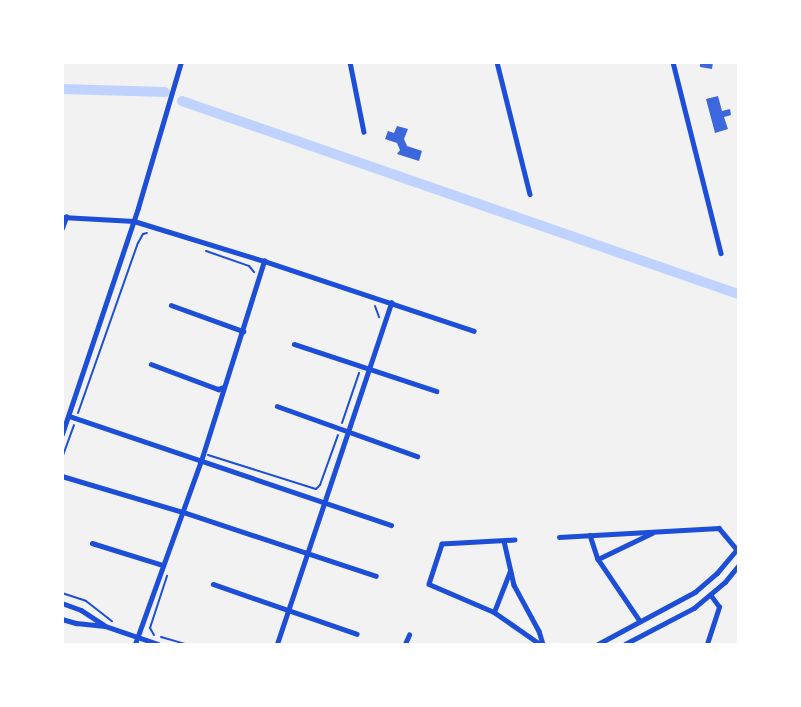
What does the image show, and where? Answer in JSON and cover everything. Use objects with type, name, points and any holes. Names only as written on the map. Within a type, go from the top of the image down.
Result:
[{"type":"street","points":[[62,434],[134,221],[181,62]]},
{"type":"street","points":[[350,62],[364,132]]},
{"type":"street","points":[[497,62],[530,194]]},
{"type":"street","points":[[673,62],[721,253]]},
{"type":"street","points":[[62,228],[64,217],[134,221],[264,261],[474,331]]},
{"type":"street","points":[[135,644],[201,461],[264,261]]},
{"type":"street","points":[[277,644],[391,303]]},
{"type":"street","points":[[171,305],[242,331]]},
{"type":"street","points":[[294,344],[436,391]]},
{"type":"street","points":[[151,364],[218,389],[224,387]]},
{"type":"street","points":[[277,406],[417,456]]},
{"type":"street","points":[[69,416],[391,526]]},
{"type":"street","points":[[62,476],[183,512],[376,576]]},
{"type":"street","points":[[559,537],[719,528],[738,549],[717,573],[696,592],[598,644]]},
{"type":"street","points":[[598,559],[655,531]]},
{"type":"street","points":[[590,535],[598,559],[640,621]]},
{"type":"street","points":[[515,540],[442,544],[429,584],[494,612],[542,644]]},
{"type":"street","points":[[504,541],[518,596],[539,631],[542,644]]},
{"type":"street","points":[[92,543],[163,565]]},
{"type":"street","points":[[625,644],[694,608],[710,596],[738,566]]},
{"type":"street","points":[[494,612],[510,570]]},
{"type":"street","points":[[213,584],[357,634]]},
{"type":"street","points":[[707,644],[719,607],[710,596]]},
{"type":"street","points":[[62,603],[81,610],[105,626],[158,644]]},
{"type":"street","points":[[62,619],[76,623],[105,626]]},
{"type":"street","points":[[405,644],[409,635]]},
{"type":"path","points":[[62,458],[141,236],[153,232]]},
{"type":"path","points":[[206,251],[249,266],[254,276]]},
{"type":"path","points":[[316,489],[326,494]]},
{"type":"path","points":[[168,575],[150,630],[155,635],[185,644]]},
{"type":"building","points":[[700,62],[713,62],[712,69],[700,67]]},
{"type":"building","points":[[718,96],[722,111],[730,109],[731,115],[724,117],[728,129],[715,133],[706,99]]},
{"type":"building","points":[[397,126],[408,129],[404,139],[407,146],[422,151],[419,161],[397,154],[400,150],[397,143],[385,139],[388,131],[394,133]]},
{"type":"waterway","points":[[62,89],[165,92]]},
{"type":"waterway","points":[[182,101],[738,294]]}]
